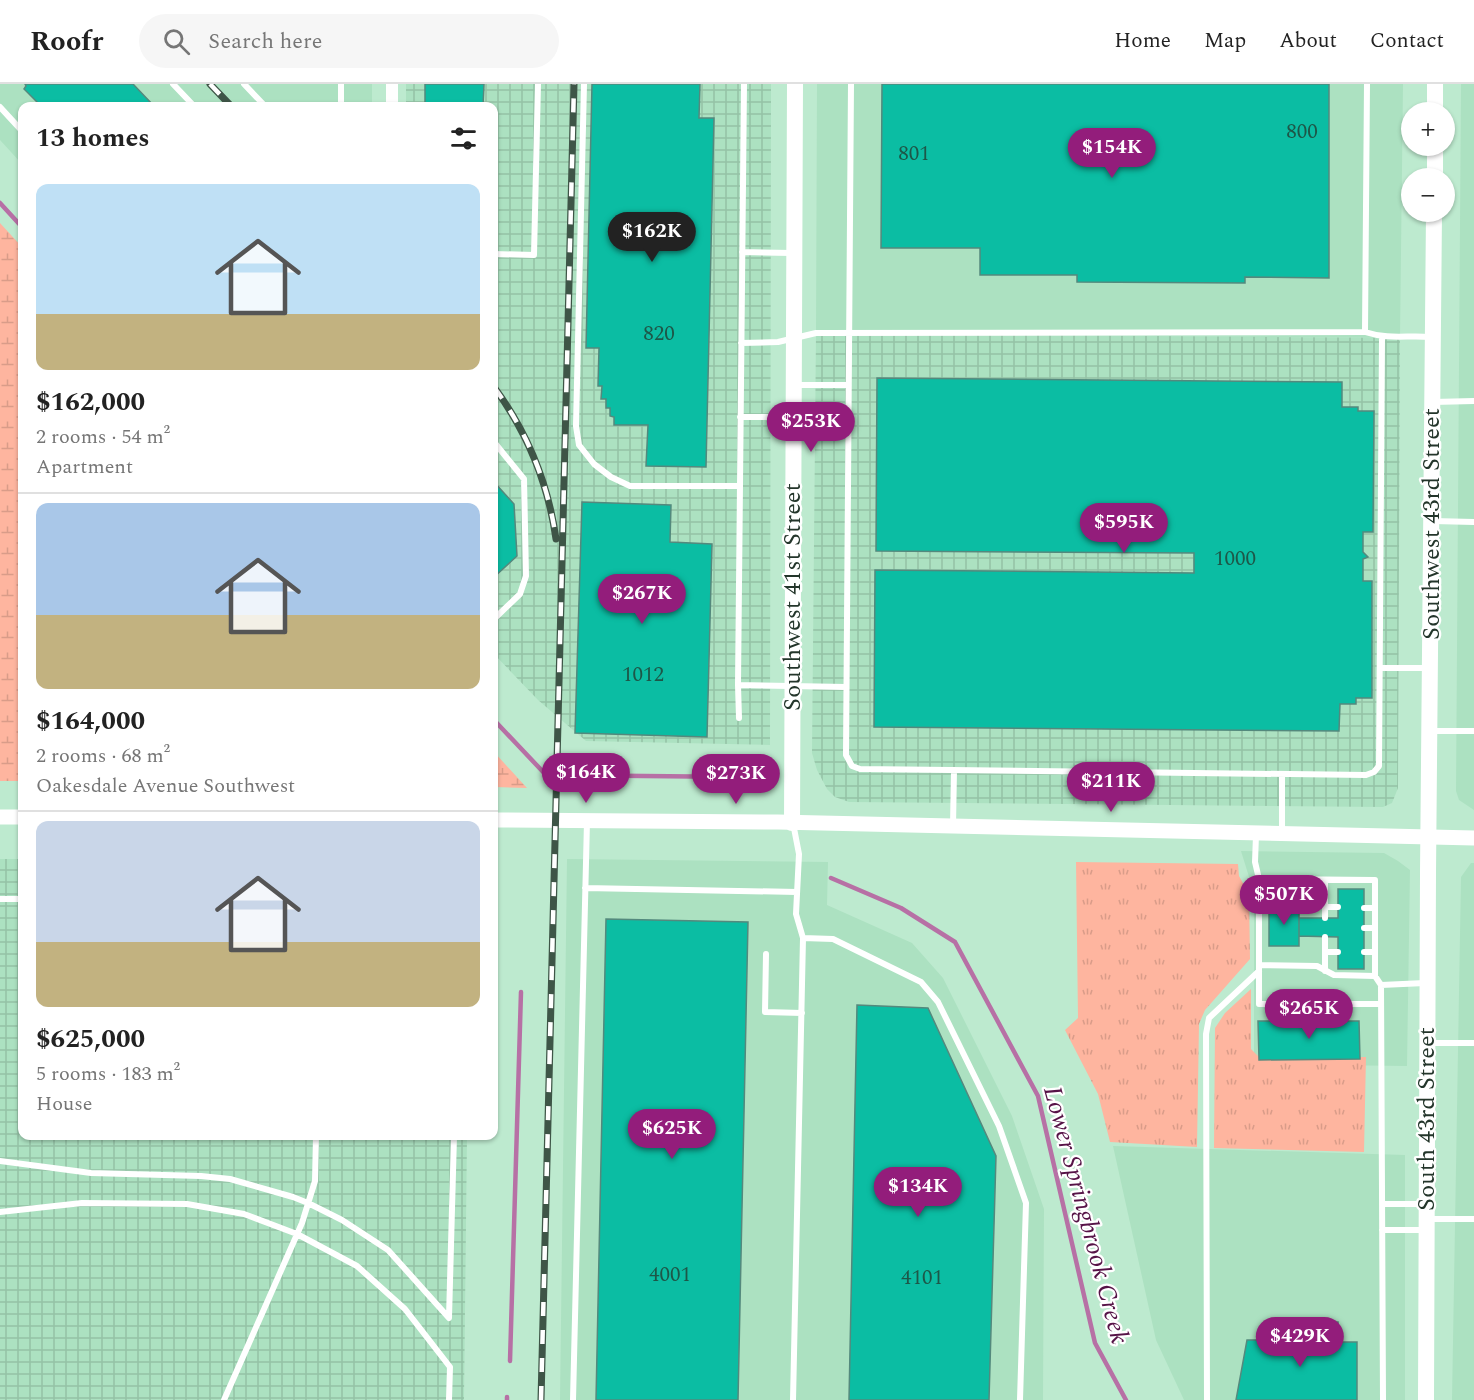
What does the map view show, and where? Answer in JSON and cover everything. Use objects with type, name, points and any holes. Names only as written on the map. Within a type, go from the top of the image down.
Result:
[{"type":"main road","name":"Southwest 41st Street","points":[[792,823],[795,84]]},
{"type":"main road","points":[[1435,84],[1435,102]]},
{"type":"main road","name":"Southwest 43rd Street","points":[[1429,837],[1434,222]]},
{"type":"main road","name":"South 43rd Street","points":[[1426,1400],[1429,837]]},
{"type":"street","points":[[392,84],[392,102]]},
{"type":"street","points":[[0,817],[18,817]]},
{"type":"street","points":[[498,820],[792,823],[1474,838]]},
{"type":"lane","points":[[173,84],[190,102]]},
{"type":"lane","points":[[244,84],[261,102]]},
{"type":"lane","points":[[341,84],[341,102]]},
{"type":"lane","points":[[498,254],[534,255],[538,84]]},
{"type":"lane","points":[[584,84],[576,426],[579,445],[594,464],[611,477],[630,486],[740,486]]},
{"type":"lane","points":[[739,718],[744,84]]},
{"type":"lane","points":[[851,84],[846,755],[852,766],[860,770],[1366,775],[1374,772],[1379,766],[1382,338]]},
{"type":"lane","points":[[1365,332],[1367,84]]},
{"type":"lane","points":[[0,107],[18,127]]},
{"type":"lane","points":[[742,252],[795,253]]},
{"type":"lane","points":[[741,343],[778,342],[816,333],[1365,332],[1382,338],[1409,336],[1433,338]]},
{"type":"lane","points":[[794,385],[848,385]]},
{"type":"lane","points":[[1433,402],[1474,401]]},
{"type":"lane","points":[[740,417],[794,417]]},
{"type":"lane","points":[[498,447],[524,479],[526,576],[520,594],[498,616]]},
{"type":"lane","points":[[1432,521],[1474,522]]},
{"type":"lane","points":[[1380,669],[1431,668]]},
{"type":"lane","points":[[738,685],[793,688],[846,687]]},
{"type":"lane","points":[[1431,731],[1474,731]]},
{"type":"lane","points":[[953,826],[954,770]]},
{"type":"lane","points":[[1282,774],[1282,834]]},
{"type":"lane","points":[[573,1400],[587,821]]},
{"type":"lane","points":[[792,823],[799,854],[796,914],[803,938],[794,1400]]},
{"type":"lane","points":[[1256,833],[1255,862],[1259,879],[1259,1004],[1380,1004]]},
{"type":"lane","points":[[1259,879],[1375,880],[1375,976],[1380,985],[1383,1400]]},
{"type":"lane","points":[[1325,880],[1325,918]]},
{"type":"lane","points":[[585,888],[797,892]]},
{"type":"lane","points":[[0,899],[18,899]]},
{"type":"lane","points":[[1325,907],[1338,908]]},
{"type":"lane","points":[[1364,908],[1375,908]]},
{"type":"lane","points":[[1364,928],[1375,928]]},
{"type":"lane","points":[[1325,937],[1325,970]]},
{"type":"lane","points":[[803,938],[833,939],[921,982],[938,1002],[999,1126],[1026,1203],[1020,1400]]},
{"type":"lane","points":[[1325,952],[1338,952]]},
{"type":"lane","points":[[1364,952],[1375,952]]},
{"type":"lane","points":[[766,954],[765,1012],[802,1013]]},
{"type":"lane","points":[[1206,1400],[1206,1034],[1209,1018],[1259,968],[1317,966],[1334,975],[1375,976]]},
{"type":"lane","points":[[1380,985],[1428,983]]},
{"type":"lane","points":[[1428,1043],[1474,1043]]},
{"type":"lane","points":[[224,1400],[309,1203],[315,1180],[316,1140]]},
{"type":"lane","points":[[0,1161],[91,1173],[201,1176],[236,1180],[309,1203],[342,1220],[388,1250],[449,1318],[454,1140]]},
{"type":"lane","points":[[0,1212],[82,1203],[187,1204],[244,1214],[297,1234],[357,1266],[405,1309],[450,1367],[449,1400]]},
{"type":"lane","points":[[1382,1204],[1427,1218],[1474,1219]]},
{"type":"lane","points":[[1382,1230],[1427,1218]]},
{"type":"shaded area","points":[[0,84],[372,84],[372,102],[18,102],[18,160],[0,140]]},
{"type":"shaded area","points":[[406,84],[771,84],[770,745],[586,741],[538,700],[498,658],[498,102],[406,102]]},
{"type":"shaded area","points":[[817,84],[1403,84],[1400,338],[816,333]]},
{"type":"shaded area","points":[[1461,84],[1474,84],[1474,810],[1459,800],[1456,791]]},
{"type":"shaded area","points":[[816,333],[1400,338],[1398,788],[1392,803],[1383,807],[849,802],[835,797],[827,789],[817,770],[812,753]]},
{"type":"shaded area","points":[[1241,851],[1384,853],[1410,870],[1407,1066],[1254,1064],[1254,893]]},
{"type":"shaded area","points":[[0,859],[18,859],[18,1140],[467,1140],[464,1400],[0,1400]]},
{"type":"shaded area","points":[[567,859],[828,862],[827,905],[912,943],[943,978],[1012,1116],[1044,1209],[1043,1400],[560,1400]]},
{"type":"shaded area","points":[[1471,863],[1474,863],[1474,1400],[1452,1400],[1461,877]]},
{"type":"shaded area","points":[[1113,1146],[1405,1155],[1405,1400],[1184,1400],[1156,1340]]},
{"type":"green space","points":[[0,223],[18,243],[18,781],[0,781]]},
{"type":"green space","points":[[498,756],[527,788],[498,787]]},
{"type":"green space","points":[[1076,862],[1238,864],[1239,876],[1249,894],[1250,959],[1205,1010],[1199,1024],[1197,1147],[1110,1142],[1098,1094],[1065,1030],[1078,1018]]},
{"type":"green space","points":[[1251,989],[1251,1049],[1260,1058],[1366,1057],[1364,1152],[1214,1148],[1215,1028],[1225,1013]]},
{"type":"building","points":[[25,84],[133,84],[150,102],[37,102],[24,89]]},
{"type":"building","points":[[425,84],[484,84],[483,102],[425,102]]},
{"type":"building","points":[[592,84],[700,84],[699,118],[714,118],[706,467],[646,466],[648,425],[614,425],[614,417],[610,416],[610,408],[606,408],[606,399],[601,399],[602,386],[598,386],[599,348],[586,348]]},
{"type":"building","points":[[882,84],[1329,84],[1329,278],[1245,277],[1245,283],[1077,282],[1077,275],[980,275],[980,248],[881,248]]},
{"type":"building","points":[[877,378],[1342,382],[1342,407],[1358,407],[1358,411],[1374,411],[1373,532],[1363,532],[1363,552],[1368,557],[1363,559],[1363,581],[1372,581],[1372,698],[1356,698],[1356,704],[1340,704],[1339,731],[874,727],[875,570],[1194,573],[1194,553],[876,551]]},
{"type":"building","points":[[498,486],[514,504],[517,556],[498,573]]},
{"type":"building","points":[[582,502],[671,505],[670,542],[712,544],[707,737],[575,733]]},
{"type":"building","points":[[1338,889],[1364,889],[1364,969],[1338,969],[1338,937],[1299,936],[1299,918],[1338,918]]},
{"type":"building","points":[[1269,906],[1299,906],[1299,946],[1269,946]]},
{"type":"building","points":[[606,919],[748,922],[738,1400],[596,1400]]},
{"type":"building","points":[[857,1005],[928,1008],[996,1156],[989,1400],[849,1400]]},
{"type":"building","points":[[1258,1021],[1359,1021],[1360,1059],[1259,1060]]},
{"type":"building","points":[[1301,1322],[1338,1322],[1338,1342],[1357,1342],[1357,1400],[1236,1400],[1247,1340],[1322,1340],[1322,1329],[1301,1328]]},
{"type":"waterway","name":"Lower Springbrook Creek","points":[[0,203],[18,223]]},
{"type":"waterway","name":"Lower Springbrook Creek","points":[[498,724],[546,775],[742,777]]},
{"type":"waterway","name":"Lower Springbrook Creek","points":[[831,878],[901,908],[955,942],[1038,1096],[1095,1343],[1126,1400]]},
{"type":"waterway","points":[[510,1361],[521,992]]},
{"type":"railway","points":[[210,84],[227,102]]},
{"type":"railway","points":[[541,1400],[574,84]]},
{"type":"railway","points":[[498,393],[526,440],[542,478],[556,539]]}]
